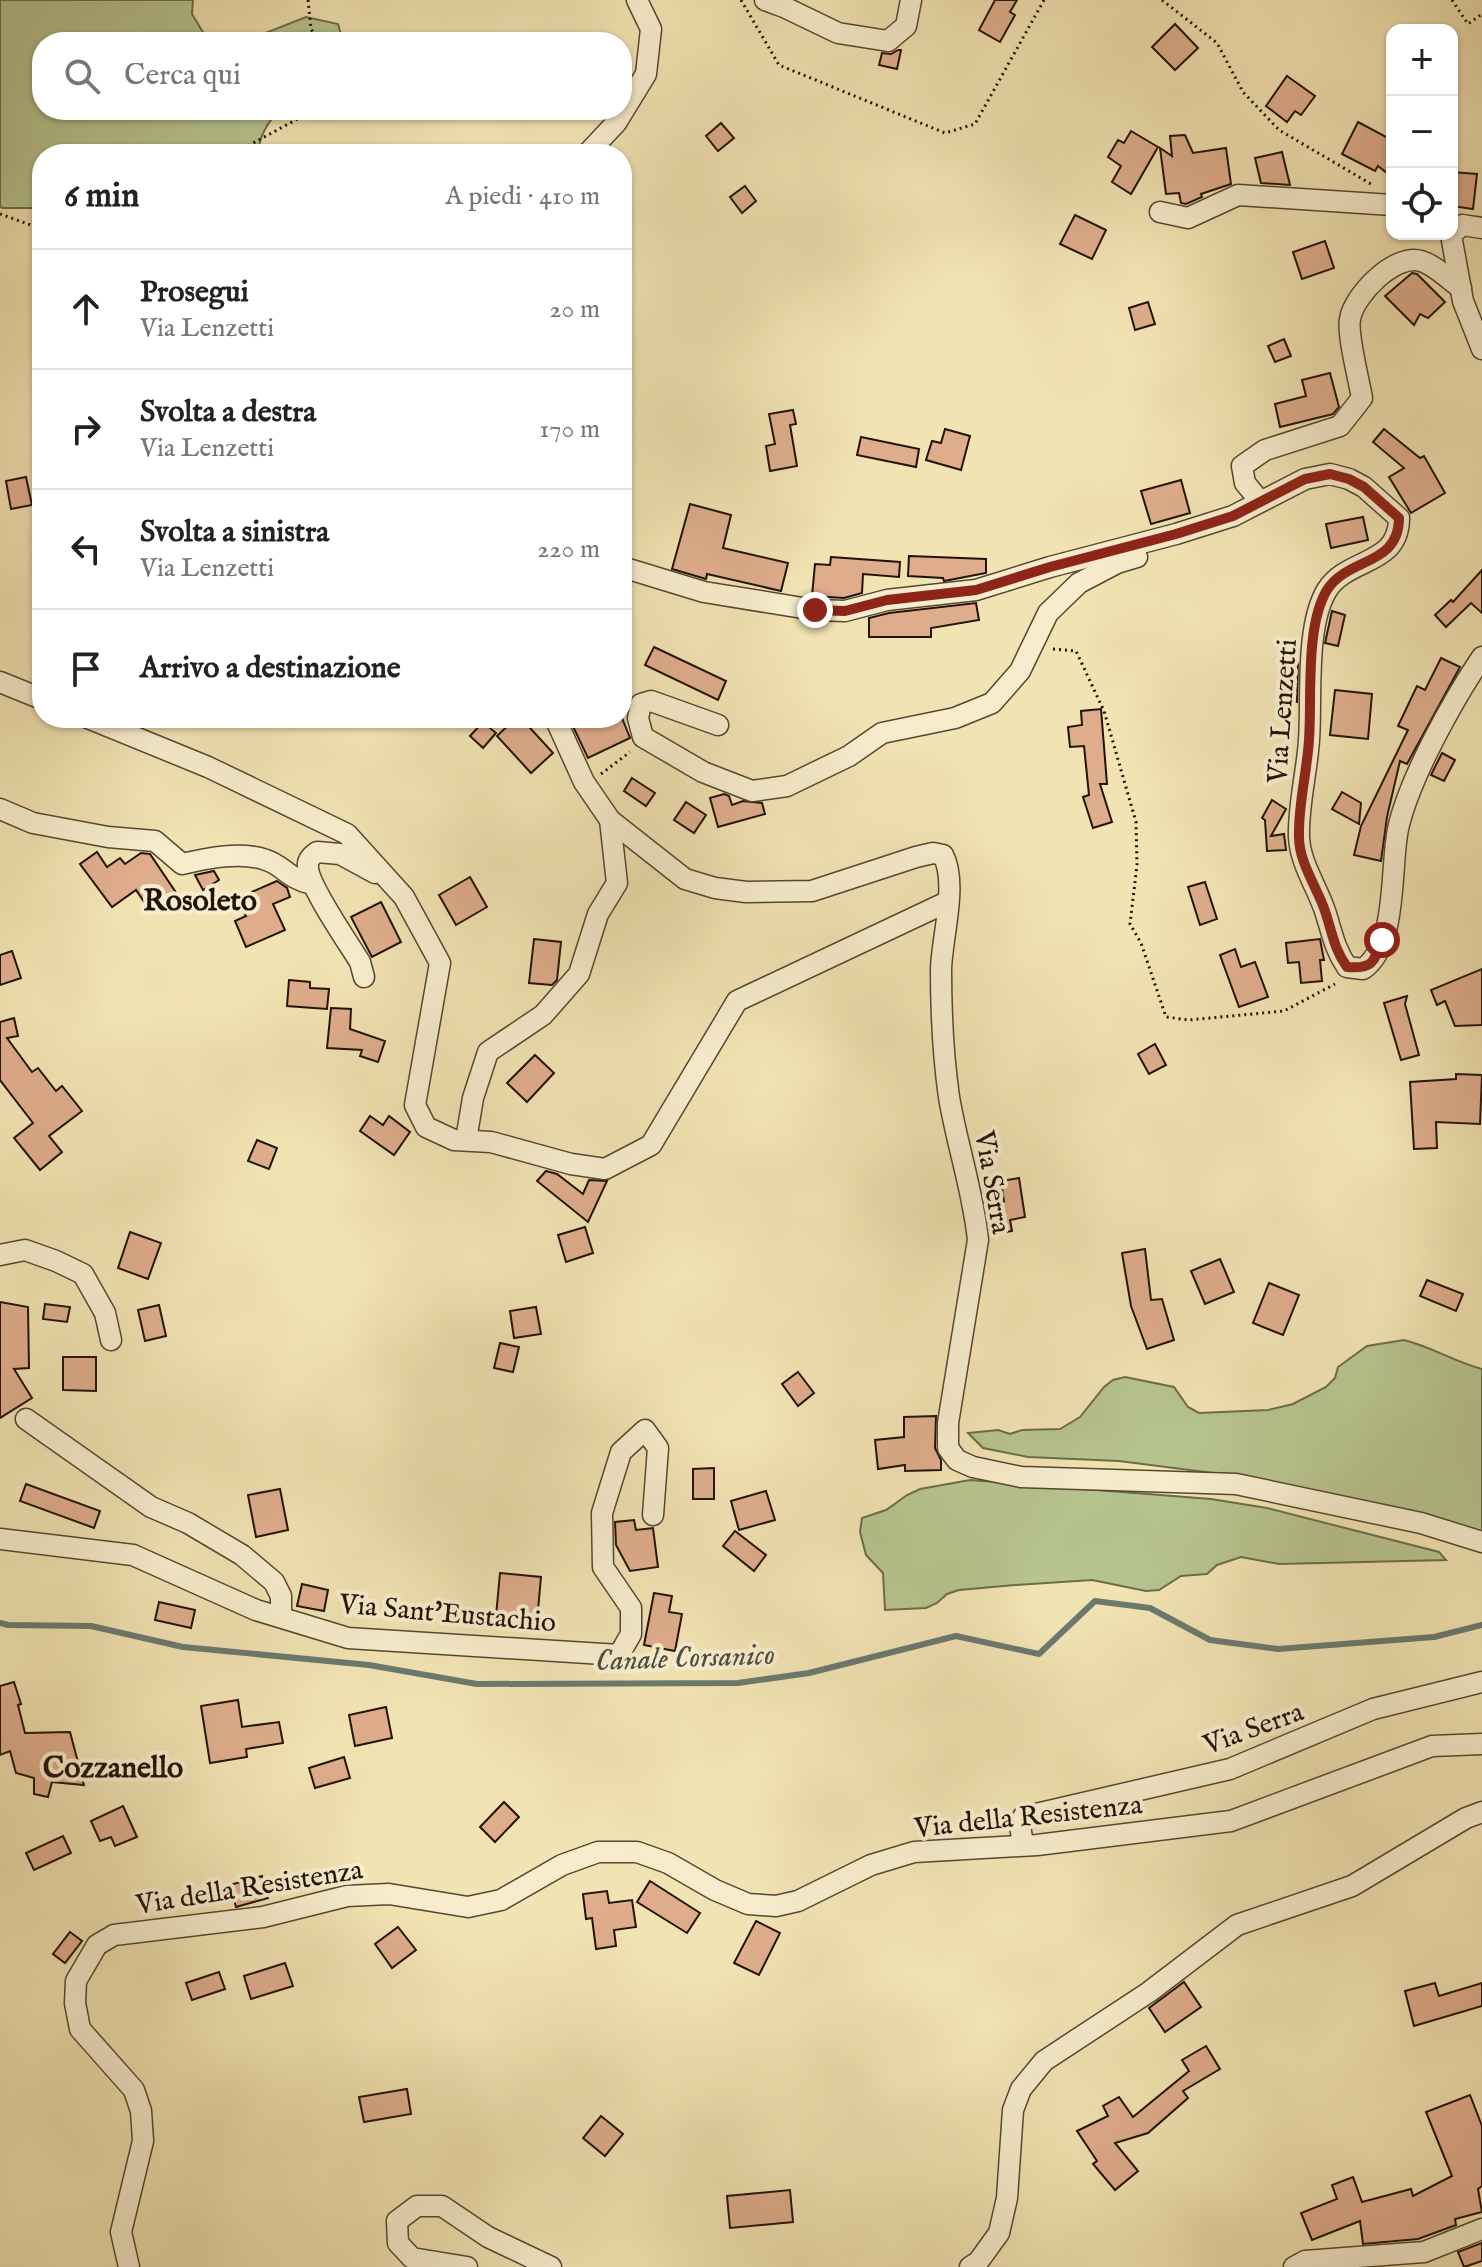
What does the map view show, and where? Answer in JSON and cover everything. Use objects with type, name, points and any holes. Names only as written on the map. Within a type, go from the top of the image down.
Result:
[{"type":"street","points":[[632,97],[646,74],[651,29],[637,0]]},
{"type":"street","points":[[765,0],[838,33],[888,41],[906,26],[911,0]]},
{"type":"street","points":[[596,144],[618,120]]},
{"type":"street","points":[[1160,212],[1188,218],[1238,195],[1386,205]]},
{"type":"street","points":[[1482,228],[1462,225],[1451,235],[1463,301],[1482,349]]},
{"type":"street","points":[[1259,500],[1245,483],[1242,466],[1265,450],[1340,426],[1362,398],[1350,320],[1357,302],[1383,272],[1409,258],[1424,261],[1461,288]]},
{"type":"street","name":"Via Lenzetti","points":[[632,570],[704,592],[815,610],[845,611],[887,600],[976,590],[1176,534],[1233,516],[1305,479],[1330,474],[1364,487],[1399,518],[1399,532],[1384,553],[1355,568],[1328,589],[1318,610],[1312,661],[1310,738],[1299,838],[1303,857],[1326,913],[1335,950],[1347,967],[1363,969]]},
{"type":"street","points":[[718,725],[651,701],[641,704],[638,718],[643,737],[703,772],[752,791],[787,786],[849,756],[882,733],[955,718],[992,703],[1020,671],[1048,613],[1079,583],[1117,563],[1226,529],[1233,516]]},
{"type":"street","points":[[1363,969],[1375,960],[1382,940],[1391,898],[1398,829],[1411,788],[1482,657]]},
{"type":"street","points":[[0,682],[32,695]]},
{"type":"street","points":[[112,728],[208,767],[347,834],[404,897],[440,963],[415,1105],[426,1127],[454,1140],[491,1142],[571,1164],[605,1169],[651,1145],[737,1001],[947,902]]},
{"type":"street","name":"Via Serra","points":[[560,728],[584,782],[610,820],[685,879],[715,888],[780,894],[812,891],[916,857],[933,853],[943,855],[947,863],[941,968],[944,1056],[949,1099],[976,1217],[978,1240],[948,1423],[948,1448],[957,1460],[973,1467],[1021,1477],[1236,1484],[1421,1523],[1482,1542]]},
{"type":"street","points":[[0,809],[33,823],[108,837],[155,841],[182,864],[216,856],[267,860],[295,880],[312,884]]},
{"type":"street","points":[[466,1140],[473,1098],[488,1052],[543,1015],[579,974],[598,914],[617,883],[610,820]]},
{"type":"street","points":[[364,977],[360,962],[312,884],[307,865],[310,856],[317,852],[340,854],[389,880]]},
{"type":"street","points":[[0,1255],[25,1250],[83,1274],[105,1313],[111,1340]]},
{"type":"street","points":[[26,1419],[151,1507],[188,1523],[242,1555],[274,1582],[281,1596],[281,1617]]},
{"type":"street","name":"Via Sant'Eustachio","points":[[0,1539],[133,1555],[256,1610],[348,1638],[619,1655],[631,1634],[631,1608],[603,1567],[602,1513],[621,1452],[645,1430],[658,1448],[653,1515]]},
{"type":"street","name":"Via Serra","points":[[1023,1845],[1020,1825],[1023,1817],[1230,1769],[1373,1709],[1482,1682]]},
{"type":"street","name":"Via della Resistenza","points":[[129,2267],[121,2232],[143,2141],[141,2111],[134,2090],[80,2029],[75,2003],[76,1981],[97,1945],[114,1935],[263,1917],[347,1896],[389,1894],[468,1907],[501,1900],[562,1865],[598,1852],[637,1852],[668,1863],[715,1890],[748,1904],[776,1906],[798,1901],[871,1865],[914,1852],[1023,1845],[1231,1821],[1432,1746],[1482,1744]]},
{"type":"street","points":[[970,2267],[978,2262],[999,2233],[1007,2198],[1013,2110],[1021,2089],[1044,2061],[1149,1992],[1237,1925],[1352,1886],[1466,1818],[1482,1812]]},
{"type":"street","points":[[467,2267],[412,2258],[398,2243],[397,2221],[417,2206],[442,2206],[488,2237],[551,2267]]},
{"type":"street","points":[[1294,2267],[1305,2261],[1424,2252],[1482,2229]]},
{"type":"path","points":[[308,0],[313,32]]},
{"type":"path","points":[[741,0],[779,65],[945,133],[975,124],[1044,0]]},
{"type":"path","points":[[1162,0],[1217,43],[1243,92],[1279,130],[1373,185]]},
{"type":"path","points":[[1452,0],[1468,24],[1482,14]]},
{"type":"path","points":[[251,144],[296,120]]},
{"type":"path","points":[[0,214],[32,225]]},
{"type":"path","points":[[1032,647],[1076,651],[1104,711],[1136,822],[1137,865],[1130,924],[1141,943],[1166,1017],[1189,1020],[1284,1011],[1363,969]]},
{"type":"path","points":[[599,776],[629,753],[643,737]]},
{"type":"green space","points":[[0,0],[193,0],[192,14],[203,32],[32,32],[32,120],[271,120],[260,144],[32,144],[32,208],[0,207]]},
{"type":"green space","points":[[306,17],[338,24],[340,32],[268,32]]},
{"type":"green space","points":[[1404,1340],[1482,1369],[1482,1536],[1252,1478],[1119,1461],[1028,1457],[983,1448],[968,1433],[998,1430],[1010,1434],[1022,1430],[1060,1429],[1080,1417],[1104,1387],[1113,1380],[1125,1377],[1174,1387],[1188,1407],[1199,1413],[1268,1410],[1293,1404],[1326,1387],[1335,1378],[1338,1367],[1367,1346]]},
{"type":"green space","points":[[970,1480],[1211,1499],[1267,1508],[1439,1552],[1446,1560],[1279,1564],[1241,1557],[1217,1565],[1207,1574],[1181,1576],[1159,1590],[1146,1591],[1092,1580],[1015,1585],[959,1590],[926,1608],[885,1610],[883,1573],[866,1555],[860,1532],[862,1518],[886,1510],[920,1489]]},
{"type":"building","points":[[995,0],[1017,0],[1010,12],[1015,15],[1000,42],[979,30]]},
{"type":"building","points":[[1175,24],[1198,48],[1175,70],[1152,47]]},
{"type":"building","points":[[901,50],[897,69],[879,65],[882,53],[891,54]]},
{"type":"building","points":[[1287,76],[1315,96],[1301,115],[1295,111],[1287,122],[1266,106]]},
{"type":"building","points":[[1358,122],[1386,137],[1386,172],[1378,166],[1375,171],[1342,154]]},
{"type":"building","points":[[721,123],[734,138],[718,151],[706,136]]},
{"type":"building","points":[[1131,131],[1158,147],[1131,194],[1112,182],[1121,166],[1108,157],[1118,140],[1124,143]]},
{"type":"building","points":[[1185,135],[1193,153],[1226,148],[1231,184],[1201,194],[1202,197],[1186,204],[1181,203],[1179,193],[1166,194],[1160,148],[1172,156],[1170,136]]},
{"type":"building","points":[[1282,152],[1290,185],[1261,183],[1255,158]]},
{"type":"building","points":[[1458,172],[1477,174],[1473,209],[1458,207]]},
{"type":"building","points":[[745,186],[756,201],[742,213],[730,197]]},
{"type":"building","points":[[1075,215],[1106,230],[1092,259],[1060,244]]},
{"type":"building","points":[[1325,241],[1334,268],[1302,279],[1293,252]]},
{"type":"building","points":[[1412,273],[1417,274],[1445,302],[1428,318],[1420,314],[1414,325],[1385,296]]},
{"type":"building","points":[[1148,302],[1155,324],[1135,330],[1129,308]]},
{"type":"building","points":[[1284,339],[1291,356],[1275,362],[1268,346]]},
{"type":"building","points":[[1330,373],[1339,407],[1333,414],[1280,427],[1275,404],[1306,396],[1302,380]]},
{"type":"building","points":[[793,410],[796,424],[790,425],[797,466],[770,471],[766,446],[775,444],[769,414]]},
{"type":"building","points":[[945,429],[970,436],[961,470],[926,460],[932,441],[941,443]]},
{"type":"building","points":[[1384,429],[1420,458],[1424,456],[1445,493],[1411,513],[1389,477],[1404,468],[1373,442]]},
{"type":"building","points":[[861,437],[919,449],[916,467],[857,455]]},
{"type":"building","points":[[26,477],[32,505],[11,509],[6,481]]},
{"type":"building","points":[[1181,480],[1190,513],[1151,524],[1141,491]]},
{"type":"building","points":[[690,504],[731,515],[723,548],[788,563],[781,591],[707,574],[706,579],[672,569]]},
{"type":"building","points":[[1363,517],[1368,540],[1331,548],[1326,524]]},
{"type":"building","points":[[909,556],[986,559],[986,573],[944,581],[943,578],[908,576]]},
{"type":"building","points":[[831,557],[900,562],[899,577],[863,574],[862,593],[844,598],[812,596],[815,564],[830,565]]},
{"type":"building","points":[[1482,570],[1482,613],[1471,603],[1446,627],[1435,615],[1451,600],[1453,602]]},
{"type":"building","points":[[976,603],[979,620],[931,628],[931,637],[869,637],[869,618]]},
{"type":"building","points":[[1332,611],[1345,615],[1338,646],[1325,643]]},
{"type":"building","points":[[654,647],[726,681],[718,700],[645,665]]},
{"type":"building","points":[[1441,658],[1460,667],[1407,764],[1400,761],[1381,861],[1354,855],[1361,826],[1408,730],[1398,726],[1417,686],[1425,690]]},
{"type":"building","points":[[1283,661],[1298,661],[1297,702],[1282,701]]},
{"type":"building","points":[[1335,690],[1372,694],[1368,739],[1330,735]]},
{"type":"building","points":[[1101,709],[1107,784],[1100,784],[1112,822],[1093,828],[1083,797],[1089,795],[1084,746],[1070,747],[1068,727],[1082,725],[1081,711]]},
{"type":"building","points":[[477,728],[490,728],[496,733],[483,748],[470,736]]},
{"type":"building","points":[[505,728],[530,728],[553,753],[531,773],[497,736]]},
{"type":"building","points":[[574,728],[626,728],[630,738],[588,758]]},
{"type":"building","points":[[1442,753],[1455,760],[1444,781],[1431,775]]},
{"type":"building","points":[[632,778],[655,793],[646,806],[624,791]]},
{"type":"building","points":[[1342,792],[1361,803],[1359,824],[1332,809]]},
{"type":"building","points":[[724,794],[729,796],[732,805],[743,801],[762,803],[765,814],[718,827],[710,798]]},
{"type":"building","points":[[1272,800],[1286,809],[1271,836],[1284,834],[1286,850],[1267,851],[1265,820],[1262,818]]},
{"type":"building","points":[[686,802],[706,815],[694,833],[674,820]]},
{"type":"building","points":[[97,852],[107,867],[120,858],[125,864],[141,853],[150,854],[177,894],[151,912],[136,890],[112,907],[80,864]]},
{"type":"building","points":[[214,871],[219,880],[203,890],[195,875]]},
{"type":"building","points":[[470,877],[487,907],[456,925],[439,895]]},
{"type":"building","points":[[277,881],[287,888],[290,897],[273,904],[285,930],[246,947],[235,921],[246,916],[238,898]]},
{"type":"building","points":[[1205,882],[1217,919],[1200,925],[1188,887]]},
{"type":"building","points":[[381,902],[401,942],[372,957],[351,917]]},
{"type":"building","points":[[534,939],[561,942],[557,980],[552,985],[529,983]]},
{"type":"building","points":[[1320,939],[1324,960],[1320,960],[1322,981],[1301,983],[1299,962],[1288,963],[1286,943]]},
{"type":"building","points":[[1235,949],[1241,967],[1255,962],[1268,997],[1239,1007],[1220,955]]},
{"type":"building","points":[[12,951],[21,978],[0,985],[0,955]]},
{"type":"building","points":[[1482,969],[1482,1025],[1455,1026],[1445,1001],[1437,1005],[1431,990]]},
{"type":"building","points":[[289,980],[310,982],[310,988],[329,989],[327,1009],[287,1006]]},
{"type":"building","points":[[1407,996],[1405,1004],[1419,1055],[1401,1060],[1384,1003]]},
{"type":"building","points":[[331,1008],[351,1009],[350,1029],[385,1041],[378,1062],[360,1056],[362,1050],[327,1048]]},
{"type":"building","points":[[14,1018],[18,1036],[7,1038],[32,1072],[38,1068],[56,1091],[62,1086],[82,1111],[49,1136],[62,1152],[40,1170],[14,1138],[33,1123],[0,1080],[0,1022]]},
{"type":"building","points":[[1155,1044],[1166,1065],[1149,1074],[1138,1054]]},
{"type":"building","points":[[535,1055],[554,1073],[527,1102],[507,1083]]},
{"type":"building","points":[[1456,1074],[1482,1075],[1480,1124],[1436,1122],[1437,1148],[1414,1149],[1410,1082],[1456,1079]]},
{"type":"building","points":[[370,1116],[383,1125],[389,1116],[410,1132],[394,1155],[360,1131]]},
{"type":"building","points":[[257,1140],[277,1148],[269,1169],[248,1161]]},
{"type":"building","points":[[546,1171],[557,1174],[583,1194],[589,1180],[607,1181],[588,1222],[537,1181]]},
{"type":"building","points":[[1019,1178],[1025,1217],[1010,1220],[1012,1231],[994,1234],[989,1204],[1004,1202],[1001,1181]]},
{"type":"building","points":[[585,1227],[593,1253],[566,1262],[558,1235]]},
{"type":"building","points":[[130,1232],[161,1243],[148,1279],[118,1268]]},
{"type":"building","points":[[1145,1249],[1151,1300],[1162,1299],[1174,1340],[1147,1349],[1131,1306],[1122,1253]]},
{"type":"building","points":[[1220,1259],[1234,1292],[1205,1304],[1191,1271]]},
{"type":"building","points":[[1427,1280],[1463,1294],[1456,1311],[1420,1296]]},
{"type":"building","points":[[1269,1283],[1299,1295],[1283,1335],[1253,1323]]},
{"type":"building","points":[[0,1302],[28,1307],[29,1368],[14,1369],[32,1398],[0,1418]]},
{"type":"building","points":[[45,1304],[70,1307],[67,1322],[43,1319]]},
{"type":"building","points":[[159,1305],[166,1336],[145,1341],[138,1310]]},
{"type":"building","points":[[536,1307],[541,1334],[514,1338],[510,1311]]},
{"type":"building","points":[[500,1343],[519,1347],[513,1372],[494,1368]]},
{"type":"building","points":[[63,1357],[96,1357],[96,1391],[63,1390]]},
{"type":"building","points":[[798,1372],[814,1393],[798,1406],[782,1384]]},
{"type":"building","points":[[936,1416],[935,1448],[941,1460],[941,1470],[905,1471],[905,1465],[878,1469],[875,1440],[904,1437],[904,1417]]},
{"type":"building","points":[[714,1468],[714,1499],[693,1499],[693,1469]]},
{"type":"building","points":[[26,1484],[100,1511],[94,1528],[20,1501]]},
{"type":"building","points":[[280,1489],[288,1530],[256,1537],[248,1495]]},
{"type":"building","points":[[766,1491],[775,1520],[739,1530],[731,1501]]},
{"type":"building","points":[[634,1520],[636,1530],[653,1528],[658,1567],[630,1571],[616,1545],[615,1522]]},
{"type":"building","points":[[735,1531],[766,1555],[754,1571],[723,1546]]},
{"type":"building","points":[[500,1573],[541,1577],[537,1621],[496,1616]]},
{"type":"building","points":[[302,1584],[328,1590],[324,1611],[297,1606]]},
{"type":"building","points":[[654,1593],[672,1596],[669,1612],[682,1614],[675,1651],[644,1645]]},
{"type":"building","points":[[159,1602],[195,1610],[191,1628],[155,1620]]},
{"type":"building","points":[[14,1682],[25,1733],[70,1732],[84,1785],[52,1782],[48,1797],[34,1794],[34,1778],[16,1773],[10,1751],[0,1755],[0,1686]]},
{"type":"building","points":[[238,1700],[242,1727],[279,1722],[283,1743],[246,1749],[247,1757],[210,1763],[201,1706]]},
{"type":"building","points":[[386,1707],[392,1738],[355,1746],[349,1715]]},
{"type":"building","points":[[344,1757],[350,1778],[315,1788],[309,1768]]},
{"type":"building","points":[[504,1802],[519,1817],[495,1842],[480,1827]]},
{"type":"building","points":[[123,1806],[137,1837],[115,1846],[111,1837],[100,1841],[91,1821]]},
{"type":"building","points":[[63,1836],[71,1853],[34,1870],[26,1853]]},
{"type":"building","points":[[262,1876],[268,1898],[236,1907],[230,1885]]},
{"type":"building","points":[[650,1881],[700,1913],[687,1933],[637,1902]]},
{"type":"building","points":[[607,1891],[609,1903],[632,1900],[636,1927],[614,1930],[616,1946],[596,1949],[592,1918],[586,1919],[583,1894]]},
{"type":"building","points":[[756,1921],[780,1933],[759,1975],[734,1963]]},
{"type":"building","points":[[398,1927],[416,1950],[392,1968],[375,1944]]},
{"type":"building","points":[[70,1932],[82,1941],[65,1963],[53,1954]]},
{"type":"building","points":[[285,1963],[293,1986],[251,1999],[244,1976]]},
{"type":"building","points":[[219,1972],[225,1989],[192,2000],[186,1983]]},
{"type":"building","points":[[1184,1982],[1201,2007],[1165,2032],[1149,2008]]},
{"type":"building","points":[[1435,1983],[1439,1996],[1482,1983],[1482,2006],[1414,2026],[1405,1991]]},
{"type":"building","points":[[1206,2046],[1220,2069],[1183,2091],[1188,2098],[1148,2133],[1115,2143],[1138,2171],[1115,2190],[1093,2164],[1097,2161],[1077,2131],[1108,2116],[1103,2106],[1119,2097],[1133,2117],[1189,2071],[1182,2060]]},
{"type":"building","points":[[407,2089],[411,2114],[364,2122],[359,2097]]},
{"type":"building","points":[[1470,2095],[1482,2126],[1482,2186],[1478,2189],[1482,2212],[1455,2219],[1456,2225],[1418,2239],[1363,2244],[1360,2221],[1312,2240],[1301,2213],[1337,2199],[1332,2185],[1353,2177],[1362,2202],[1411,2189],[1413,2196],[1452,2176],[1426,2112]]},
{"type":"building","points":[[601,2116],[623,2134],[605,2156],[583,2138]]},
{"type":"building","points":[[790,2190],[793,2222],[730,2228],[727,2196]]},
{"type":"building","points":[[1482,2243],[1482,2261],[1464,2267],[1458,2252]]},
{"type":"waterway","name":"Canale Corsanico","points":[[0,1623],[91,1626],[183,1647],[369,1665],[477,1684],[738,1683],[809,1673],[956,1636],[1039,1654],[1095,1601],[1150,1608],[1210,1640],[1278,1649],[1434,1637],[1482,1625]]},
{"type":"district","name":"Rosoleto","points":[[200,900]]},
{"type":"district","name":"Cozzanello","points":[[113,1767]]},
{"type":"route","points":[[815,610],[845,611],[910,596],[976,590],[1233,516],[1305,479],[1330,474],[1364,487],[1399,518],[1399,532],[1384,553],[1340,577],[1328,589],[1318,610],[1312,661],[1310,738],[1299,838],[1303,857],[1326,913],[1335,950],[1347,967],[1363,969],[1375,960],[1382,940]]}]
